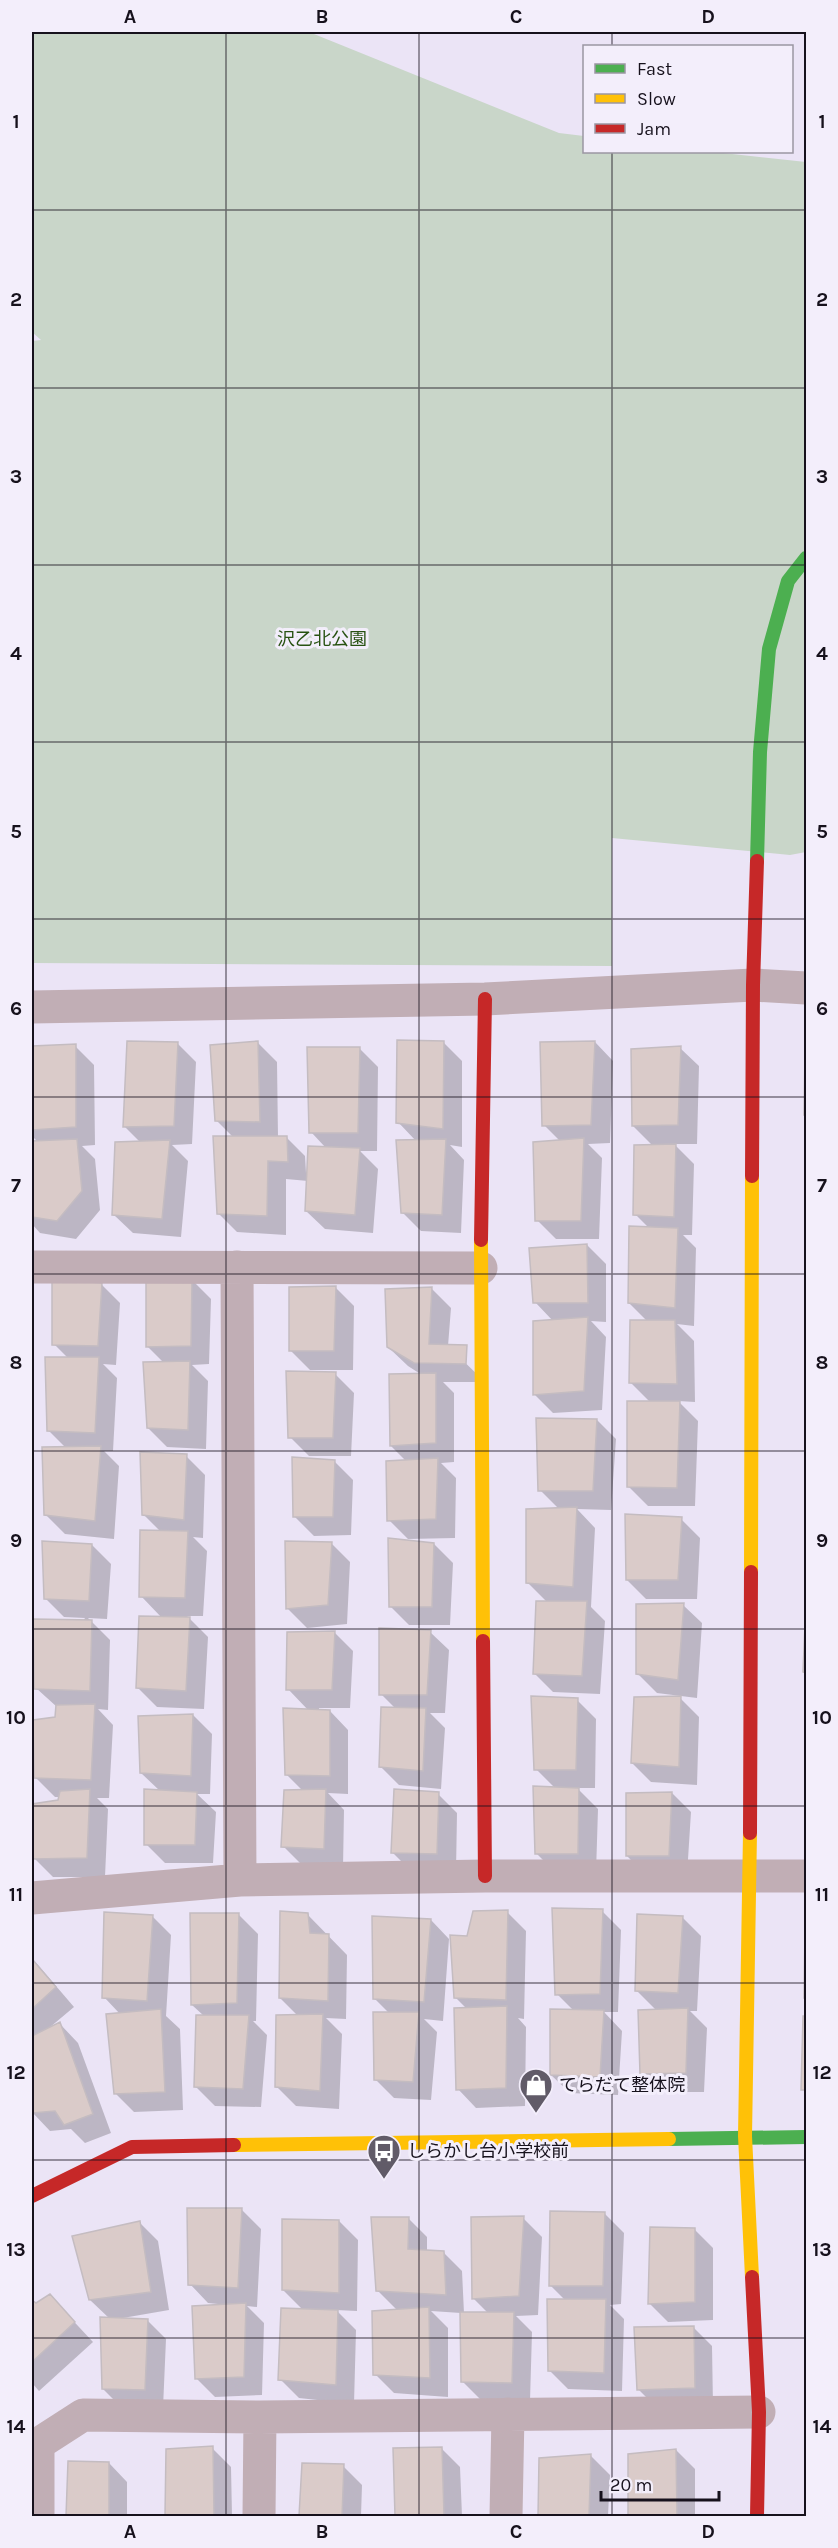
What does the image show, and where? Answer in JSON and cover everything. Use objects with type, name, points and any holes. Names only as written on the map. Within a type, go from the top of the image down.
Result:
[{"type":"street","points":[[757,2517],[759,2412],[745,2136],[750,1876],[753,985],[760,752],[770,649],[788,581],[807,558]]},
{"type":"street","points":[[32,1007],[485,999],[753,985],[807,987]]},
{"type":"street","points":[[485,999],[481,1268],[485,1876]]},
{"type":"street","points":[[32,1267],[481,1268]]},
{"type":"street","points":[[237,1267],[240,1880]]},
{"type":"street","points":[[32,1898],[240,1880],[485,1876],[807,1876]]},
{"type":"street","points":[[32,2196],[132,2147],[745,2136],[807,2137]]},
{"type":"street","points":[[38,2517],[39,2444],[83,2415],[260,2417],[759,2412]]},
{"type":"street","points":[[506,2517],[508,2414]]},
{"type":"street","points":[[260,2417],[260,2517]]},
{"type":"green space","name":"沢乙北公園","points":[[32,32],[309,32],[559,133],[583,136],[583,153],[723,153],[806,162],[806,852],[790,855],[612,838],[612,966],[32,963],[32,341],[41,340],[32,332]]},
{"type":"building","points":[[397,1040],[444,1041],[443,1129],[396,1123]]},
{"type":"building","points":[[127,1041],[178,1042],[174,1126],[123,1127]]},
{"type":"building","points":[[258,1041],[260,1122],[215,1121],[210,1045]]},
{"type":"building","points":[[595,1041],[591,1125],[542,1126],[540,1042]]},
{"type":"building","points":[[76,1044],[76,1127],[32,1130],[32,1046]]},
{"type":"building","points":[[681,1046],[678,1125],[632,1126],[631,1049]]},
{"type":"building","points":[[307,1047],[360,1047],[358,1133],[309,1133]]},
{"type":"building","points":[[805,1053],[806,1115],[804,1115]]},
{"type":"building","points":[[213,1136],[287,1136],[288,1162],[268,1161],[267,1216],[217,1214]]},
{"type":"building","points":[[584,1138],[581,1221],[535,1221],[533,1142]]},
{"type":"building","points":[[77,1139],[82,1191],[57,1221],[32,1217],[32,1141]]},
{"type":"building","points":[[446,1139],[442,1215],[401,1213],[396,1140]]},
{"type":"building","points":[[170,1140],[162,1219],[112,1215],[115,1142]]},
{"type":"building","points":[[676,1144],[674,1217],[633,1215],[634,1145]]},
{"type":"building","points":[[308,1146],[360,1148],[355,1215],[305,1211]]},
{"type":"building","points":[[629,1226],[678,1228],[675,1308],[628,1303]]},
{"type":"building","points":[[587,1244],[588,1303],[533,1303],[529,1248]]},
{"type":"building","points":[[52,1279],[102,1283],[98,1346],[52,1345]]},
{"type":"building","points":[[192,1279],[191,1346],[146,1347],[146,1282]]},
{"type":"building","points":[[336,1286],[334,1351],[289,1351],[289,1287]]},
{"type":"building","points":[[432,1287],[429,1344],[467,1345],[466,1364],[414,1363],[387,1347],[385,1289]]},
{"type":"building","points":[[588,1317],[584,1391],[533,1395],[533,1321]]},
{"type":"building","points":[[630,1320],[675,1320],[677,1384],[629,1383]]},
{"type":"building","points":[[45,1357],[99,1357],[95,1433],[47,1431]]},
{"type":"building","points":[[190,1361],[188,1430],[147,1428],[143,1362]]},
{"type":"building","points":[[286,1371],[336,1372],[333,1438],[288,1438]]},
{"type":"building","points":[[436,1373],[436,1443],[390,1446],[389,1374]]},
{"type":"building","points":[[627,1401],[680,1401],[677,1488],[627,1487]]},
{"type":"building","points":[[536,1418],[597,1419],[593,1491],[538,1491]]},
{"type":"building","points":[[101,1446],[95,1521],[44,1515],[42,1447]]},
{"type":"building","points":[[140,1452],[187,1454],[184,1520],[142,1515]]},
{"type":"building","points":[[292,1457],[335,1460],[333,1517],[293,1517]]},
{"type":"building","points":[[438,1458],[436,1519],[387,1521],[386,1461]]},
{"type":"building","points":[[577,1507],[573,1587],[526,1583],[526,1509]]},
{"type":"building","points":[[625,1514],[682,1517],[678,1580],[626,1580]]},
{"type":"building","points":[[140,1530],[188,1531],[185,1598],[139,1597]]},
{"type":"building","points":[[388,1538],[434,1543],[432,1607],[389,1607]]},
{"type":"building","points":[[42,1541],[92,1544],[89,1601],[44,1599]]},
{"type":"building","points":[[285,1541],[332,1542],[328,1605],[286,1609]]},
{"type":"building","points":[[536,1601],[587,1601],[582,1676],[533,1674]]},
{"type":"building","points":[[806,1601],[806,1673],[803,1672]]},
{"type":"building","points":[[684,1603],[678,1680],[636,1674],[636,1604]]},
{"type":"building","points":[[139,1616],[190,1617],[186,1691],[136,1688]]},
{"type":"building","points":[[33,1619],[92,1620],[90,1691],[34,1689]]},
{"type":"building","points":[[379,1628],[431,1630],[427,1695],[379,1695]]},
{"type":"building","points":[[335,1631],[332,1690],[286,1690],[287,1632]]},
{"type":"building","points":[[531,1696],[578,1698],[576,1770],[534,1770]]},
{"type":"building","points":[[681,1696],[679,1767],[631,1763],[634,1697]]},
{"type":"building","points":[[95,1704],[91,1780],[34,1778],[33,1720],[55,1717],[56,1705]]},
{"type":"building","points":[[381,1707],[426,1708],[423,1771],[379,1767]]},
{"type":"building","points":[[283,1708],[330,1710],[330,1776],[285,1775]]},
{"type":"building","points":[[193,1714],[191,1776],[140,1773],[138,1716]]},
{"type":"building","points":[[533,1786],[579,1788],[578,1854],[535,1854]]},
{"type":"building","points":[[90,1789],[87,1858],[33,1859],[32,1804],[58,1800],[60,1791]]},
{"type":"building","points":[[144,1789],[197,1792],[195,1845],[144,1845]]},
{"type":"building","points":[[326,1789],[324,1849],[281,1847],[284,1790]]},
{"type":"building","points":[[394,1789],[439,1792],[437,1854],[391,1853]]},
{"type":"building","points":[[672,1792],[669,1856],[626,1856],[626,1793]]},
{"type":"building","points":[[552,1908],[603,1909],[600,1994],[555,1995]]},
{"type":"building","points":[[508,1910],[506,2000],[454,1998],[450,1935],[467,1936],[473,1911]]},
{"type":"building","points":[[280,1911],[308,1913],[310,1933],[329,1934],[328,2001],[279,1998]]},
{"type":"building","points":[[104,1912],[153,1915],[147,2001],[102,1998]]},
{"type":"building","points":[[190,1913],[239,1913],[237,2003],[191,2005]]},
{"type":"building","points":[[637,1914],[683,1916],[678,1993],[635,1991]]},
{"type":"building","points":[[372,1916],[431,1919],[424,2002],[373,1999]]},
{"type":"building","points":[[805,1931],[806,1998],[804,1998]]},
{"type":"building","points":[[32,1959],[56,1987],[32,2009]]},
{"type":"building","points":[[507,2006],[506,2088],[456,2090],[454,2008]]},
{"type":"building","points":[[688,2008],[686,2073],[640,2074],[638,2010]]},
{"type":"building","points":[[161,2009],[165,2092],[114,2094],[106,2014]]},
{"type":"building","points":[[550,2009],[604,2010],[600,2077],[550,2075]]},
{"type":"building","points":[[373,2012],[419,2012],[413,2082],[374,2080]]},
{"type":"building","points":[[323,2014],[320,2091],[275,2087],[276,2015]]},
{"type":"building","points":[[196,2015],[249,2015],[243,2089],[194,2087]]},
{"type":"building","points":[[803,2016],[806,2016],[806,2090],[801,2090]]},
{"type":"building","points":[[60,2022],[93,2114],[64,2125],[55,2111],[32,2113],[32,2036]]},
{"type":"building","points":[[187,2208],[242,2208],[238,2288],[188,2285]]},
{"type":"building","points":[[550,2211],[605,2212],[603,2286],[549,2286]]},
{"type":"building","points":[[524,2216],[519,2296],[472,2299],[471,2217]]},
{"type":"building","points":[[371,2217],[409,2217],[408,2249],[444,2251],[446,2295],[376,2291]]},
{"type":"building","points":[[282,2219],[339,2220],[339,2293],[282,2290]]},
{"type":"building","points":[[140,2221],[151,2292],[89,2300],[72,2236]]},
{"type":"building","points":[[650,2227],[695,2228],[695,2302],[648,2304]]},
{"type":"building","points":[[50,2294],[75,2322],[32,2362],[32,2300],[36,2303]]},
{"type":"building","points":[[547,2299],[606,2299],[604,2373],[548,2371]]},
{"type":"building","points":[[246,2303],[244,2377],[195,2379],[192,2306]]},
{"type":"building","points":[[429,2307],[430,2378],[373,2375],[372,2311]]},
{"type":"building","points":[[281,2308],[338,2310],[336,2385],[278,2380]]},
{"type":"building","points":[[460,2312],[514,2312],[512,2383],[461,2382]]},
{"type":"building","points":[[100,2317],[148,2319],[145,2390],[102,2389]]},
{"type":"building","points":[[694,2326],[695,2388],[637,2390],[634,2327]]},
{"type":"building","points":[[213,2446],[214,2516],[165,2516],[166,2449]]},
{"type":"building","points":[[442,2447],[444,2516],[395,2516],[393,2448]]},
{"type":"building","points":[[676,2449],[677,2516],[628,2516],[628,2454]]},
{"type":"building","points":[[591,2454],[589,2516],[538,2516],[539,2458]]},
{"type":"building","points":[[68,2461],[109,2462],[109,2516],[66,2516]]},
{"type":"building","points":[[302,2463],[344,2464],[342,2516],[299,2516]]},
{"type":"traffic: fast","points":[[757,861],[760,752],[769,649],[788,581],[806,558]]},
{"type":"traffic: fast","points":[[669,2139],[806,2137]]},
{"type":"traffic: slow","points":[[751,1572],[752,1176]]},
{"type":"traffic: slow","points":[[481,1240],[483,1641]]},
{"type":"traffic: slow","points":[[750,1833],[745,2136],[752,2277]]},
{"type":"traffic: slow","points":[[234,2145],[669,2139]]},
{"type":"traffic: jam","points":[[752,1176],[753,985],[757,861]]},
{"type":"traffic: jam","points":[[481,1240],[485,999]]},
{"type":"traffic: jam","points":[[750,1833],[751,1572]]},
{"type":"traffic: jam","points":[[483,1641],[485,1876]]},
{"type":"traffic: jam","points":[[32,2196],[132,2147],[234,2145]]},
{"type":"traffic: jam","points":[[752,2277],[759,2412],[757,2516]]},
{"type":"place","name":"てらだて整体院","points":[[536,2114]]},
{"type":"place","name":"しらかし台小学校前","points":[[384,2180]]}]
